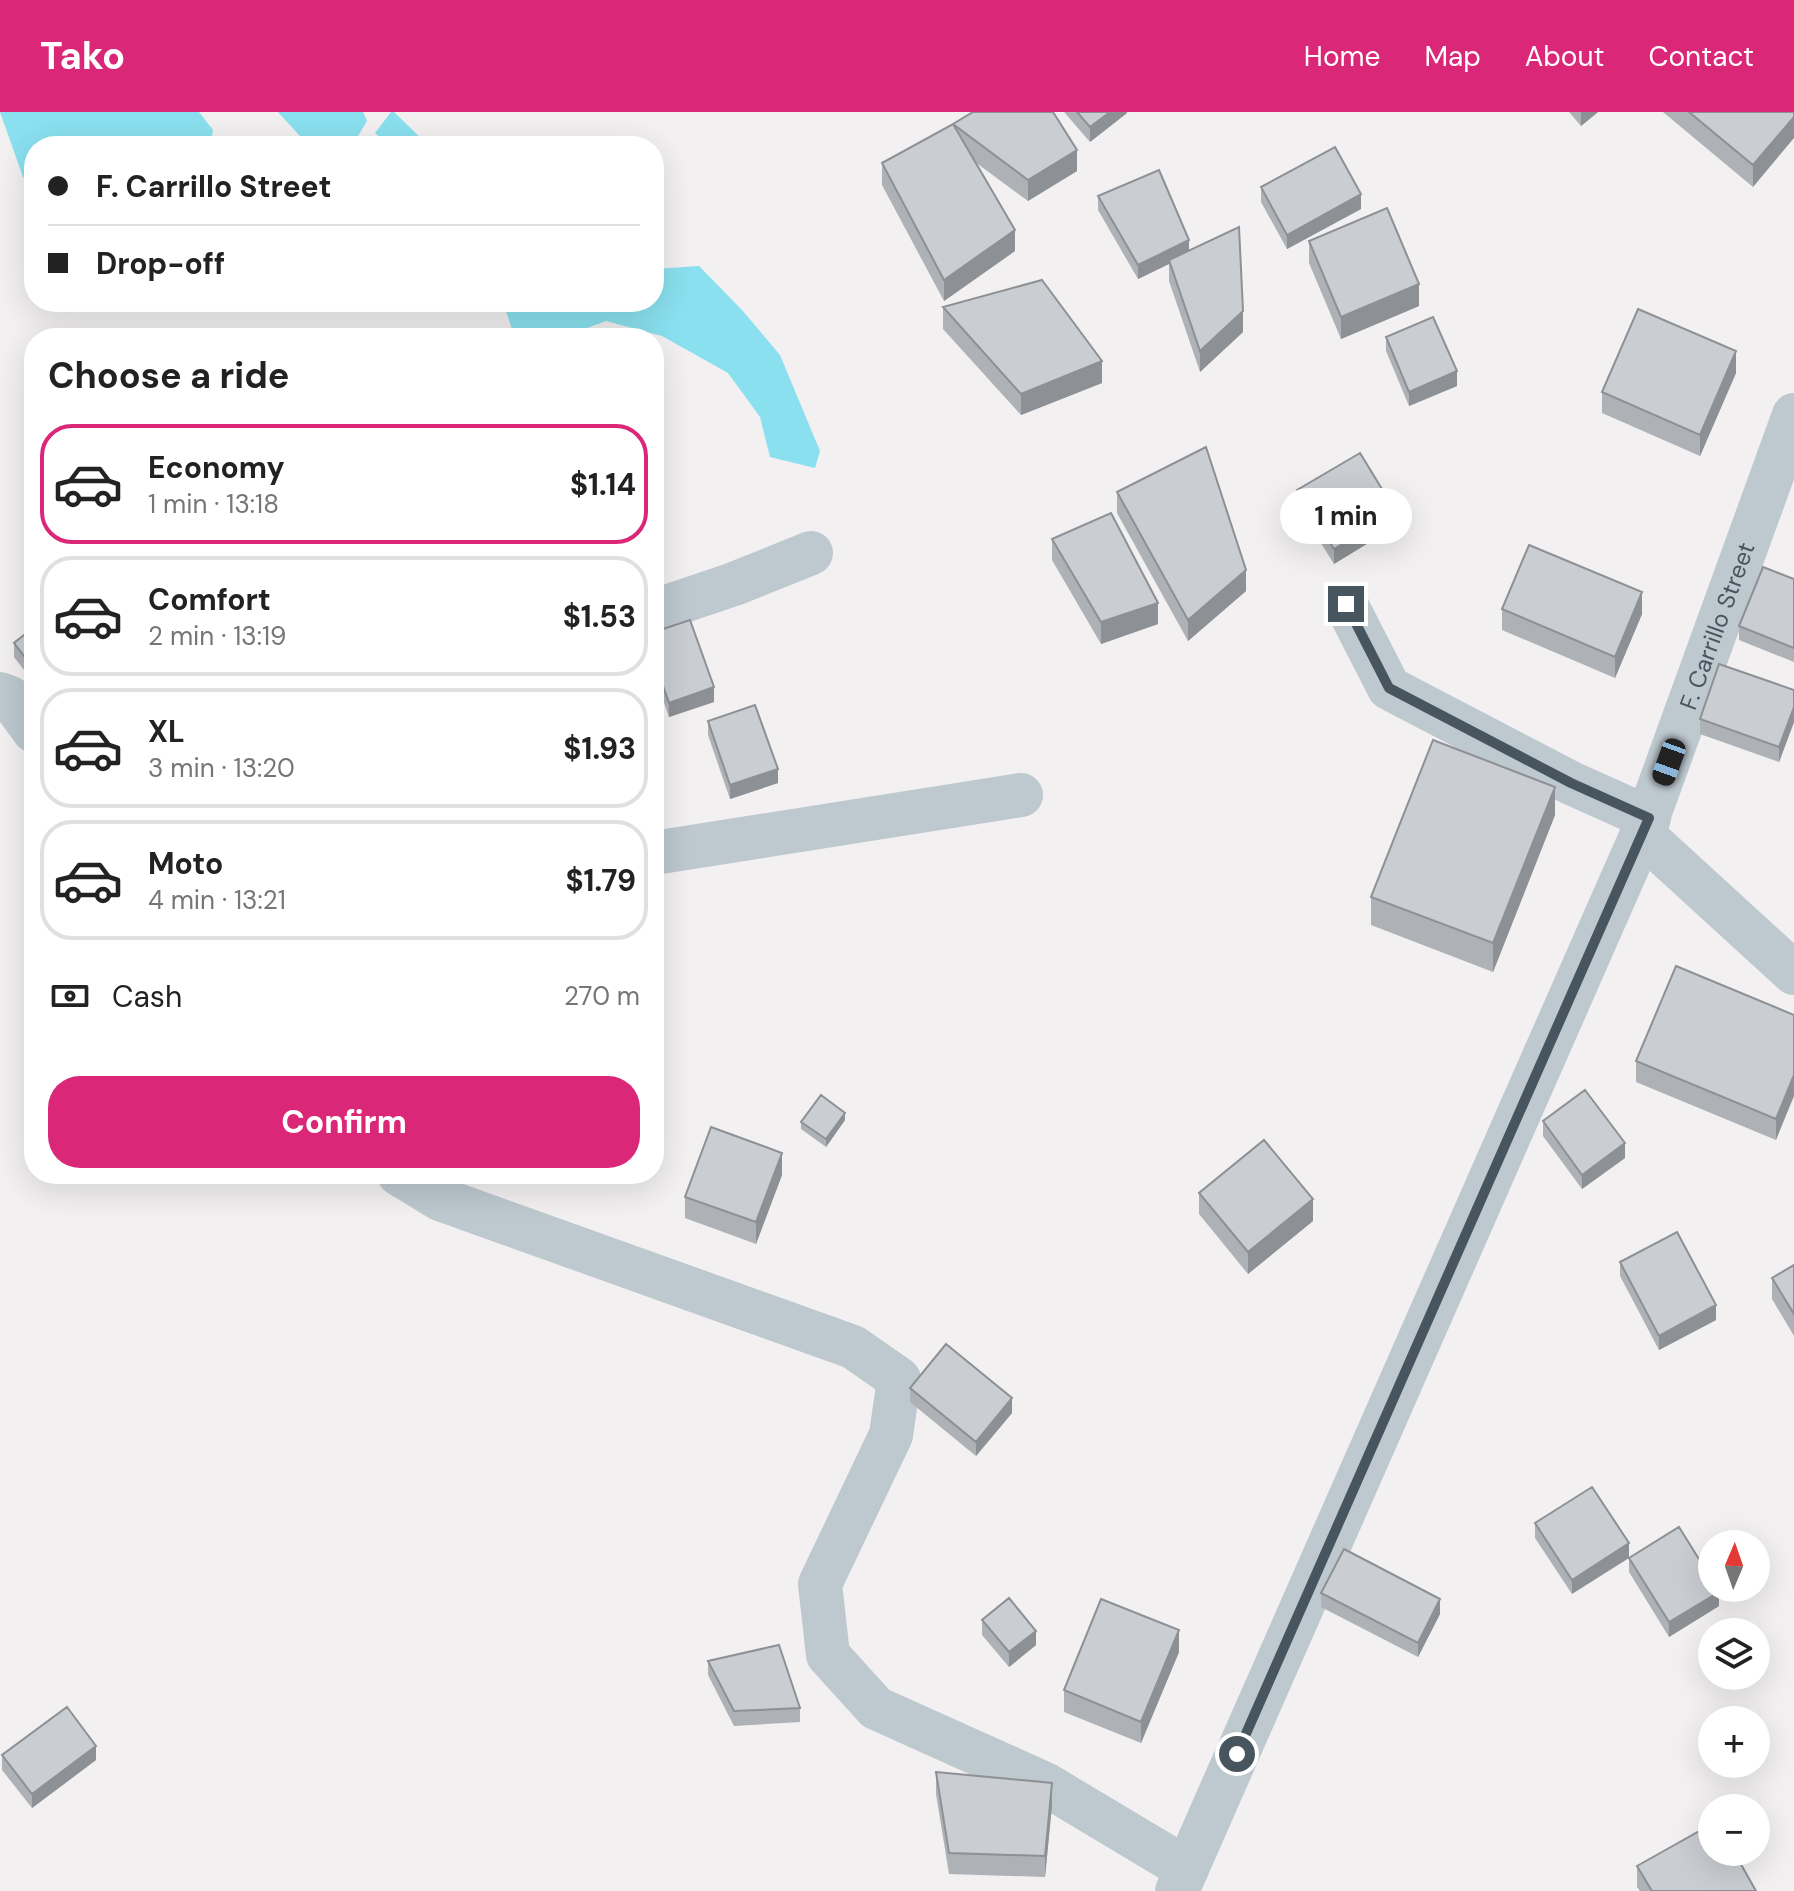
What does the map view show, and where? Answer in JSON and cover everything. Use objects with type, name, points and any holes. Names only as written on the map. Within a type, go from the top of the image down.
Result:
[{"type":"street","name":"F. Carrillo Street","points":[[1182,1880],[1646,826],[1794,415]]},
{"type":"street","points":[[664,608],[811,553]]},
{"type":"street","points":[[1346,604],[1389,688],[1571,783],[1646,826],[1794,973]]},
{"type":"street","points":[[0,694],[10,698],[24,717]]},
{"type":"street","points":[[664,851],[1021,795]]},
{"type":"street","points":[[416,1184],[440,1199],[853,1347],[899,1379],[891,1435],[820,1584],[828,1655],[876,1708],[1045,1784],[1182,1880]]},
{"type":"water","points":[[0,112],[199,112],[213,130],[212,136],[24,136],[23,177]]},
{"type":"water","points":[[278,112],[363,112],[367,121],[358,136],[300,136]]},
{"type":"water","points":[[394,112],[419,136],[378,136],[375,133]]},
{"type":"water","points":[[699,266],[780,355],[820,451],[815,468],[770,457],[760,417],[728,373],[664,337],[664,328],[632,328],[606,321],[587,328],[512,328],[506,312],[664,312],[664,268]]},
{"type":"building","points":[[973,112],[1053,112],[1077,150],[1028,180],[953,124]]},
{"type":"building","points":[[1077,112],[1110,112],[1090,127]]},
{"type":"building","points":[[1689,112],[1794,112],[1794,117],[1753,165]]},
{"type":"building","points":[[953,124],[1015,230],[944,280],[882,163]]},
{"type":"building","points":[[1335,147],[1361,194],[1287,235],[1261,187]]},
{"type":"building","points":[[1159,170],[1189,240],[1138,265],[1098,196]]},
{"type":"building","points":[[1387,208],[1419,284],[1341,317],[1309,241]]},
{"type":"building","points":[[1239,227],[1243,311],[1200,351],[1169,260]]},
{"type":"building","points":[[1042,280],[1102,361],[1021,394],[943,307]]},
{"type":"building","points":[[1638,309],[1736,351],[1700,435],[1602,392]]},
{"type":"building","points":[[1433,317],[1457,371],[1409,392],[1386,337]]},
{"type":"building","points":[[1206,447],[1246,570],[1188,620],[1117,492]]},
{"type":"building","points":[[1360,453],[1396,512],[1334,549],[1297,490]]},
{"type":"building","points":[[1111,513],[1158,603],[1101,622],[1052,539]]},
{"type":"building","points":[[1529,545],[1642,592],[1615,657],[1502,609]]},
{"type":"building","points":[[1763,567],[1794,579],[1794,648],[1739,626]]},
{"type":"building","points":[[690,620],[714,687],[669,703],[664,689],[664,629]]},
{"type":"building","points":[[24,635],[24,656],[14,643]]},
{"type":"building","points":[[1719,664],[1794,690],[1794,707],[1779,747],[1700,719]]},
{"type":"building","points":[[755,705],[778,769],[730,785],[708,721]]},
{"type":"building","points":[[1433,740],[1555,787],[1493,943],[1371,897]]},
{"type":"building","points":[[1676,966],[1794,1015],[1794,1075],[1776,1119],[1636,1061]]},
{"type":"building","points":[[1585,1090],[1625,1143],[1582,1175],[1543,1121]]},
{"type":"building","points":[[821,1095],[845,1113],[826,1139],[801,1122]]},
{"type":"building","points":[[711,1127],[782,1153],[756,1222],[685,1197]]},
{"type":"building","points":[[1264,1140],[1313,1199],[1248,1252],[1199,1193]]},
{"type":"building","points":[[1677,1232],[1716,1305],[1659,1336],[1620,1262]]},
{"type":"building","points":[[1794,1265],[1794,1314],[1772,1278]]},
{"type":"building","points":[[946,1344],[1012,1398],[976,1442],[910,1388]]},
{"type":"building","points":[[1592,1487],[1629,1543],[1572,1580],[1535,1523]]},
{"type":"building","points":[[1679,1527],[1698,1558],[1698,1602],[1702,1602],[1669,1622],[1629,1558]]},
{"type":"building","points":[[1344,1549],[1440,1599],[1418,1643],[1321,1593]]},
{"type":"building","points":[[1009,1598],[1036,1631],[1009,1652],[982,1620]]},
{"type":"building","points":[[1101,1599],[1179,1630],[1141,1722],[1064,1690]]},
{"type":"building","points":[[779,1645],[800,1708],[734,1711],[708,1661]]},
{"type":"building","points":[[67,1707],[96,1746],[32,1794],[2,1755]]},
{"type":"building","points":[[936,1772],[1052,1783],[1045,1856],[949,1853]]},
{"type":"building","points":[[1698,1832],[1698,1866],[1742,1866],[1756,1891],[1652,1891],[1637,1866]]},
{"type":"route","points":[[1237,1754],[1649,818],[1571,783],[1389,688],[1346,604]]}]
